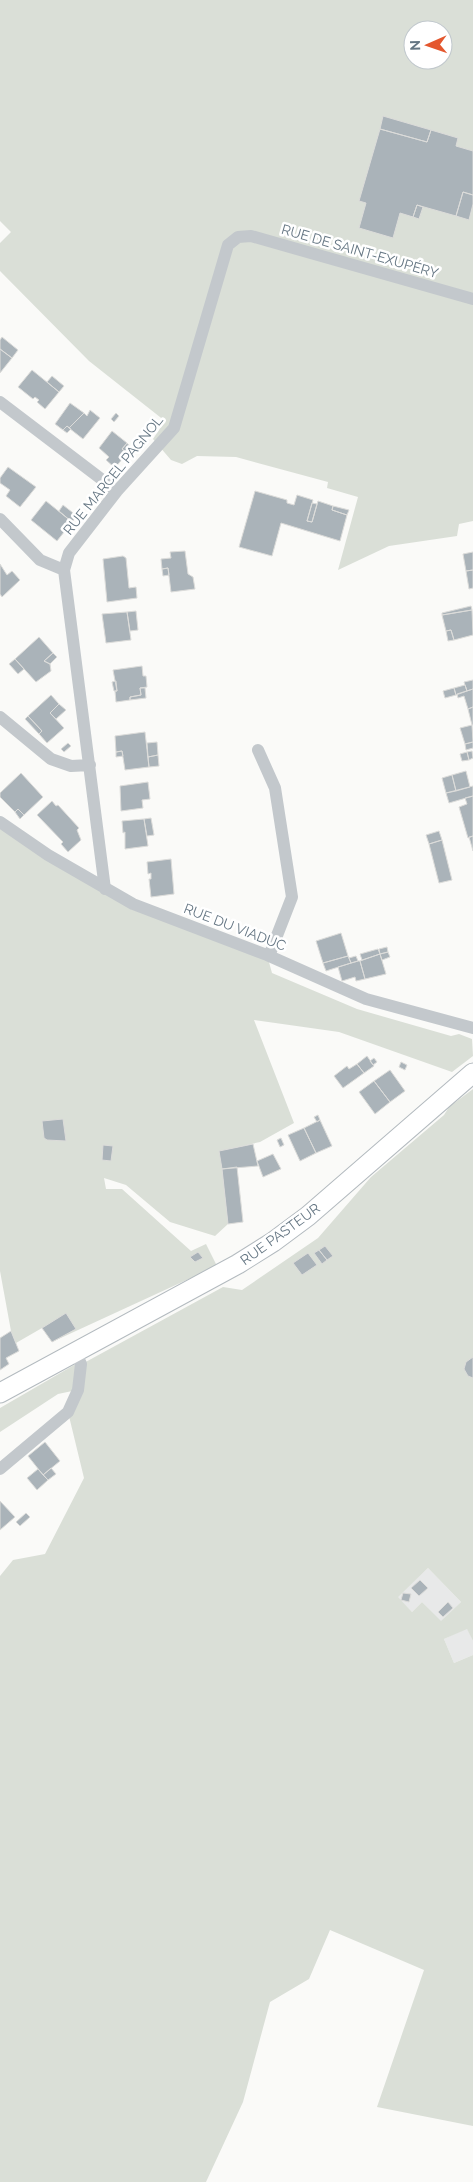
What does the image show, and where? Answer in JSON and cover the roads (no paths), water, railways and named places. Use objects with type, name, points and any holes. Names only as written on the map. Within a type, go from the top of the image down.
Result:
[{"type":"main road","name":"RUE PASTEUR","points":[[0,1392],[238,1264],[273,1242],[308,1216],[467,1077]]},
{"type":"street","name":"RUE DE SAINT-EXUPÉRY","points":[[238,237],[251,236],[473,299]]},
{"type":"street","name":"RUE MARCEL PAGNOL","points":[[64,570],[69,553],[118,491],[174,428],[228,245],[238,237]]},
{"type":"street","points":[[0,402],[118,491]]},
{"type":"street","points":[[0,519],[40,560],[64,570],[105,889]]},
{"type":"street","points":[[0,717],[52,759],[71,766],[90,765]]},
{"type":"street","points":[[258,750],[275,788],[292,897],[269,956]]},
{"type":"street","name":"RUE DU VIADUC","points":[[0,822],[48,855],[133,904],[269,956],[366,999],[473,1028]]},
{"type":"street","points":[[0,1469],[68,1412],[78,1390],[81,1364],[76,1351]]}]
